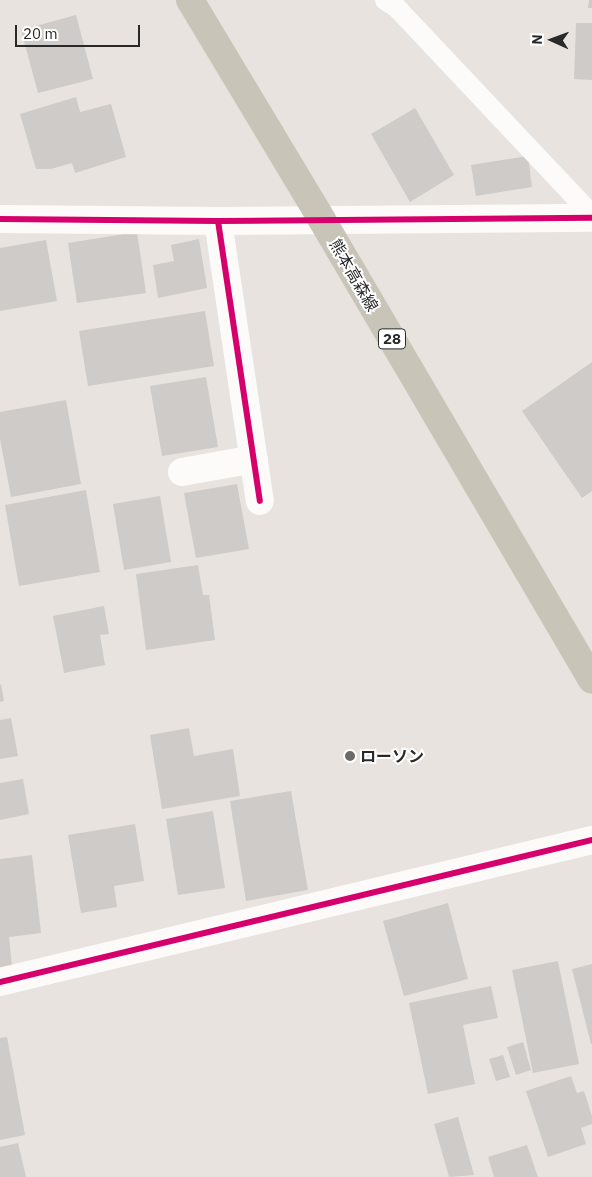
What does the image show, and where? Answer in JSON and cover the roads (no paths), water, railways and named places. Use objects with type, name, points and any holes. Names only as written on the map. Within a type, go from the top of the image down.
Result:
[{"type":"main road","name":"熊本高森線","points":[[190,0],[322,220],[592,680]]},
{"type":"street","points":[[0,218],[218,222],[592,216]]},
{"type":"street","points":[[218,222],[260,501]]},
{"type":"street","points":[[182,472],[254,459]]},
{"type":"street","points":[[0,982],[592,840]]},
{"type":"lane","points":[[386,0],[396,8],[592,216]]},
{"type":"place","name":"ローソン","points":[[350,756]]}]
